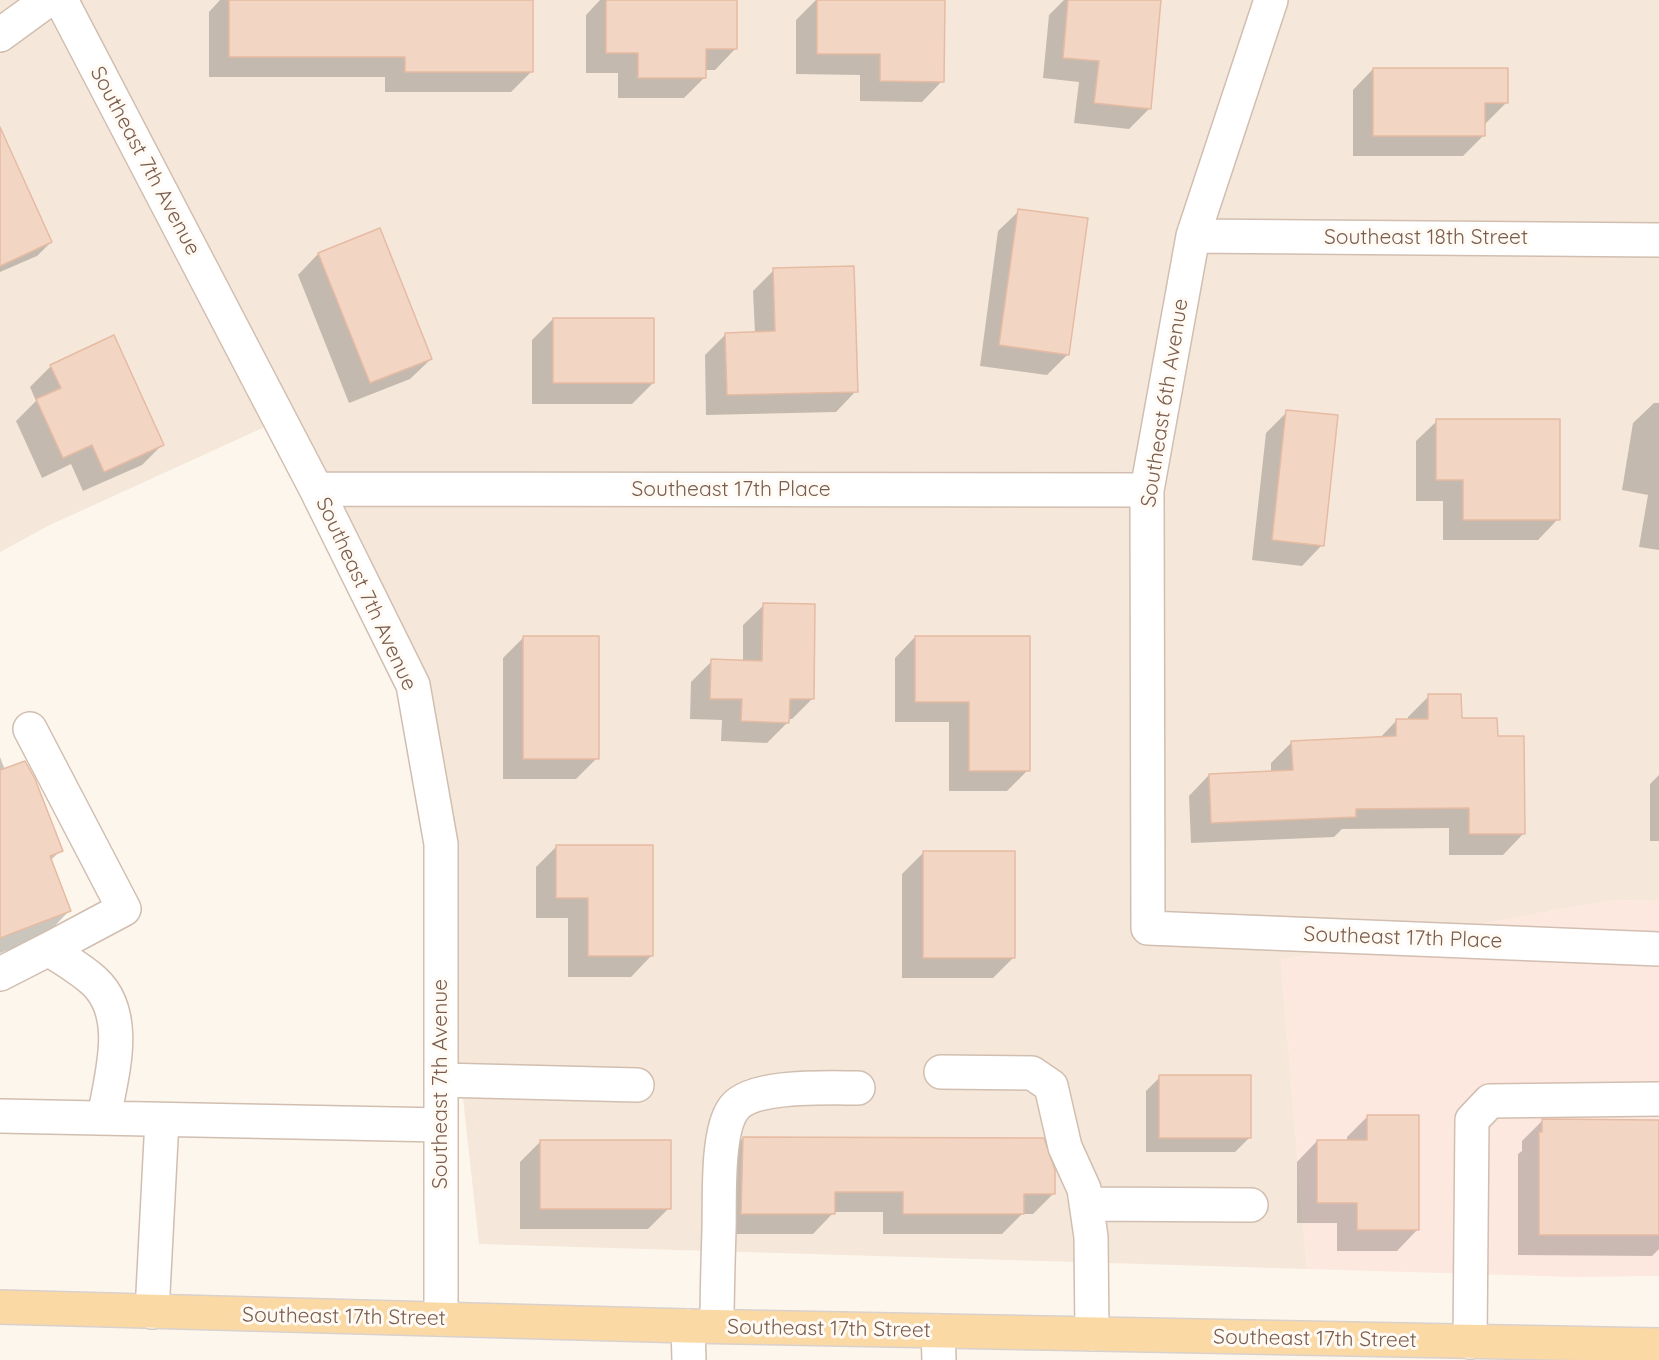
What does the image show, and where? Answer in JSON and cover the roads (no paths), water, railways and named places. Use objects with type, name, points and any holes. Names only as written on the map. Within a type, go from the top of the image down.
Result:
[{"type":"main road","name":"Southeast 17th Street","points":[[0,1307],[702,1326],[939,1346],[1092,1334],[1659,1345]]},
{"type":"street","points":[[0,35],[48,0]]},
{"type":"street","name":"Southeast 7th Avenue","points":[[61,0],[316,489],[412,685],[441,844],[441,1319]]},
{"type":"street","name":"Southeast 6th Avenue","points":[[1148,928],[1147,490],[1193,237],[1271,0]]},
{"type":"street","name":"Southeast 18th Street","points":[[1193,237],[1659,240]]},
{"type":"street","name":"Southeast 17th Place","points":[[316,489],[1147,490]]},
{"type":"street","points":[[0,974],[124,909],[30,729]]},
{"type":"street","name":"Southeast 17th Place","points":[[1148,928],[1659,949]]},
{"type":"street","points":[[49,949],[95,981],[110,1001],[116,1027],[114,1058],[104,1119]]},
{"type":"street","points":[[941,1072],[1032,1073],[1051,1086],[1065,1147],[1084,1189],[1091,1237],[1092,1334]]},
{"type":"street","points":[[441,1080],[637,1085]]},
{"type":"street","points":[[689,1360],[702,1326],[720,1157],[726,1125],[734,1107],[753,1095],[789,1088],[858,1088]]},
{"type":"street","points":[[1470,1342],[1472,1120],[1490,1101],[1659,1099]]},
{"type":"street","points":[[0,1116],[441,1125]]},
{"type":"street","points":[[152,1312],[162,1120]]},
{"type":"street","points":[[1086,1204],[1251,1205]]}]
